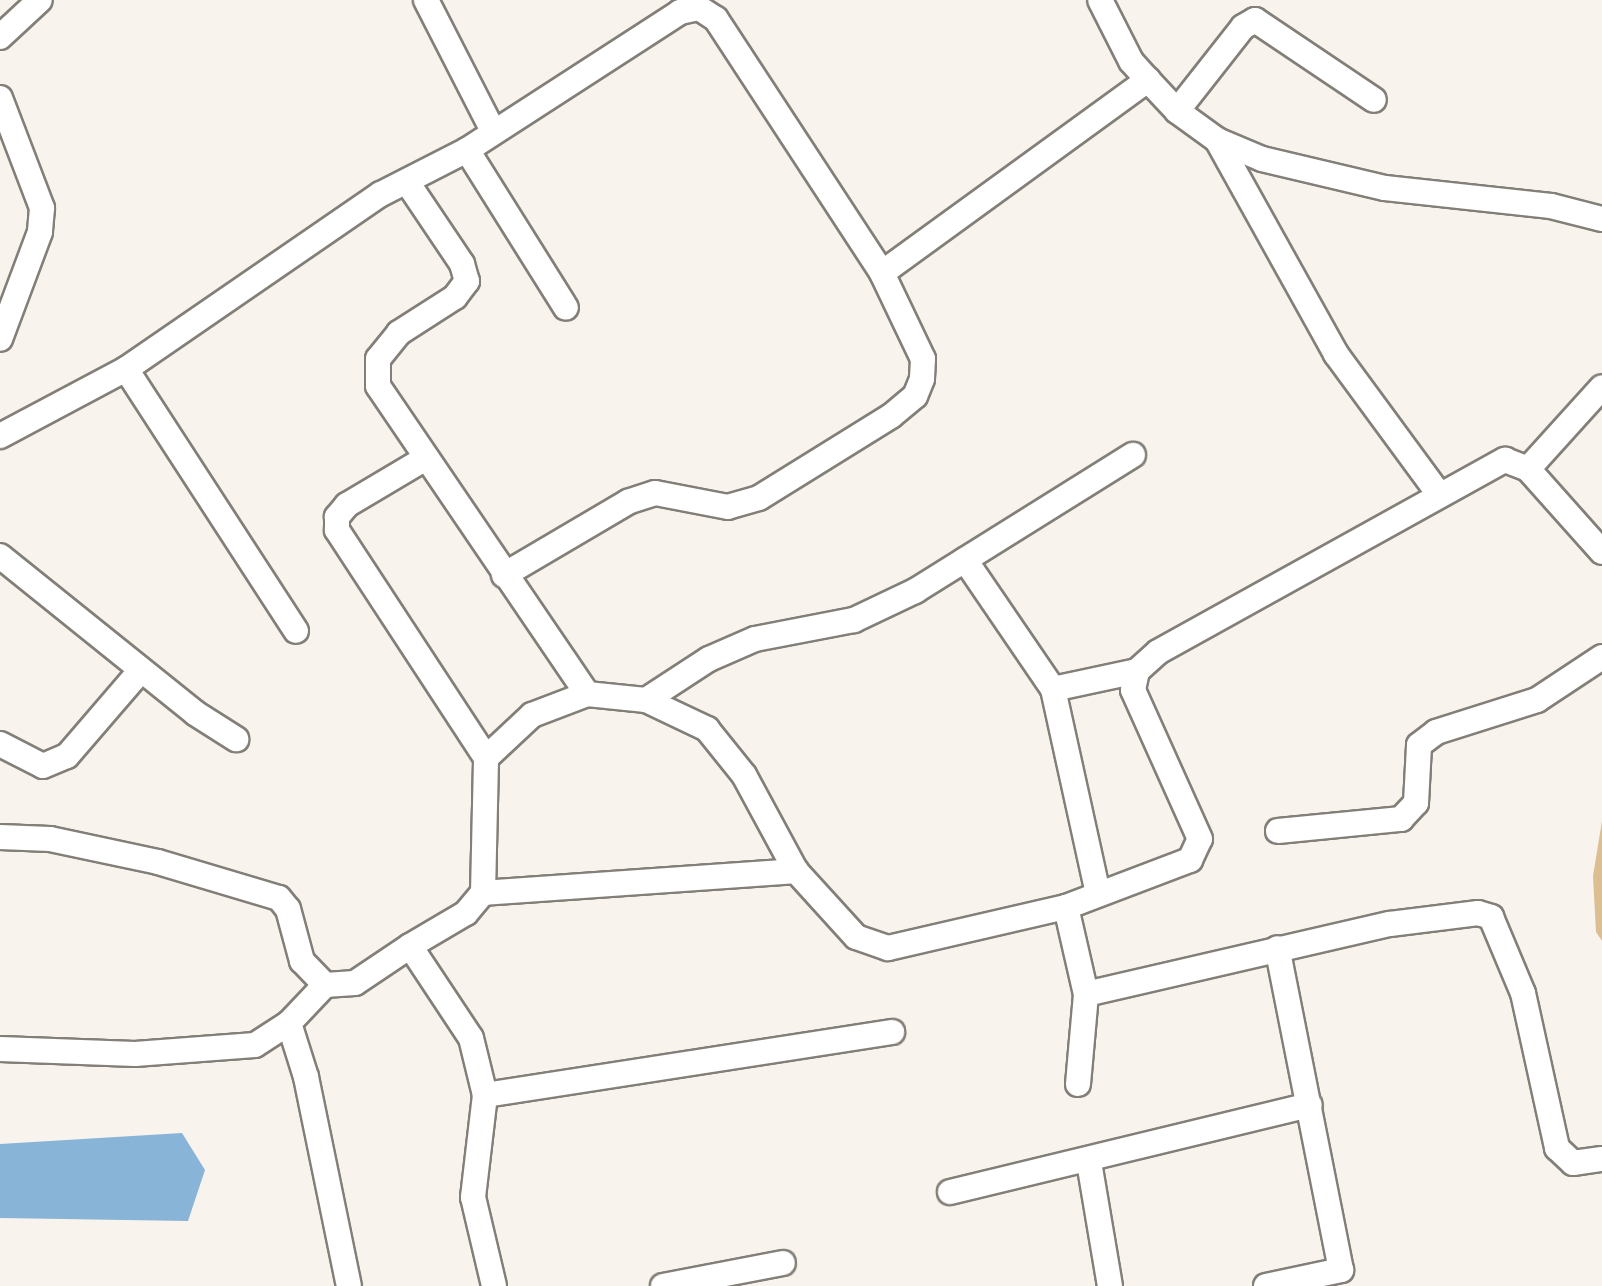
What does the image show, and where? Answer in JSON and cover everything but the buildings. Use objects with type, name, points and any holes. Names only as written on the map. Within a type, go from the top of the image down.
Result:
[{"type":"street","points":[[0,37],[40,0]]},
{"type":"street","points":[[426,0],[493,131]]},
{"type":"street","points":[[1100,0],[1131,61],[1177,111],[1217,140],[1262,159],[1385,188],[1551,206],[1602,219]]},
{"type":"street","points":[[0,436],[126,369],[354,212],[467,150],[680,12],[699,8],[716,19],[882,273],[923,359],[915,396],[891,416],[759,498],[728,507],[655,493],[628,502],[504,575]]},
{"type":"street","points":[[1177,111],[1243,27],[1255,20],[1374,100]]},
{"type":"street","points":[[882,273],[1148,80]]},
{"type":"street","points":[[0,98],[42,208],[40,232],[0,339]]},
{"type":"street","points":[[1217,140],[1336,354],[1439,494]]},
{"type":"street","points":[[467,150],[566,308]]},
{"type":"street","points":[[407,182],[462,264],[467,281],[455,297],[399,333],[378,359],[378,386],[587,694]]},
{"type":"street","points":[[126,369],[296,631]]},
{"type":"street","points":[[1528,469],[1602,387]]},
{"type":"street","points":[[646,700],[709,659],[755,639],[854,620],[915,591],[1133,455]]},
{"type":"street","points":[[0,1049],[135,1054],[255,1045],[289,1023],[325,985],[355,983],[466,913],[483,893],[486,758],[337,530],[337,517],[347,505],[426,458]]},
{"type":"street","points":[[1053,689],[1137,671],[1158,652],[1505,460],[1528,469],[1602,552]]},
{"type":"street","points":[[0,556],[141,670],[236,739]]},
{"type":"street","points":[[965,560],[1053,689],[1098,893]]},
{"type":"street","points":[[1278,831],[1401,819],[1416,803],[1419,745],[1436,732],[1537,700],[1602,657]]},
{"type":"street","points":[[0,744],[43,766],[67,756],[141,670]]},
{"type":"street","points":[[486,758],[532,715],[587,694],[646,700],[707,729],[744,775],[796,871],[856,937],[888,948],[1066,907],[1190,860],[1201,845],[1133,690],[1137,671]]},
{"type":"street","points":[[0,837],[50,839],[127,856],[279,898],[288,909],[302,961],[325,985]]},
{"type":"street","points":[[483,893],[796,871]]},
{"type":"street","points":[[1066,907],[1086,994],[1078,1084]]},
{"type":"street","points":[[1086,994],[1390,924],[1478,913],[1491,917],[1523,993],[1557,1148],[1573,1163],[1602,1159]]},
{"type":"street","points":[[410,946],[471,1038],[485,1095],[473,1197],[494,1286]]},
{"type":"street","points":[[1266,1286],[1342,1278],[1277,948]]},
{"type":"street","points":[[289,1023],[306,1077],[349,1286]]},
{"type":"street","points":[[485,1095],[892,1032]]},
{"type":"street","points":[[950,1192],[1089,1162],[1310,1105]]},
{"type":"street","points":[[1089,1162],[1110,1286]]},
{"type":"street","points":[[663,1286],[783,1263]]},
{"type":"shaded area","points":[[1602,821],[1602,941],[1596,932],[1593,876]]},
{"type":"water","points":[[182,1133],[205,1170],[188,1221],[0,1218],[0,1144]]}]
